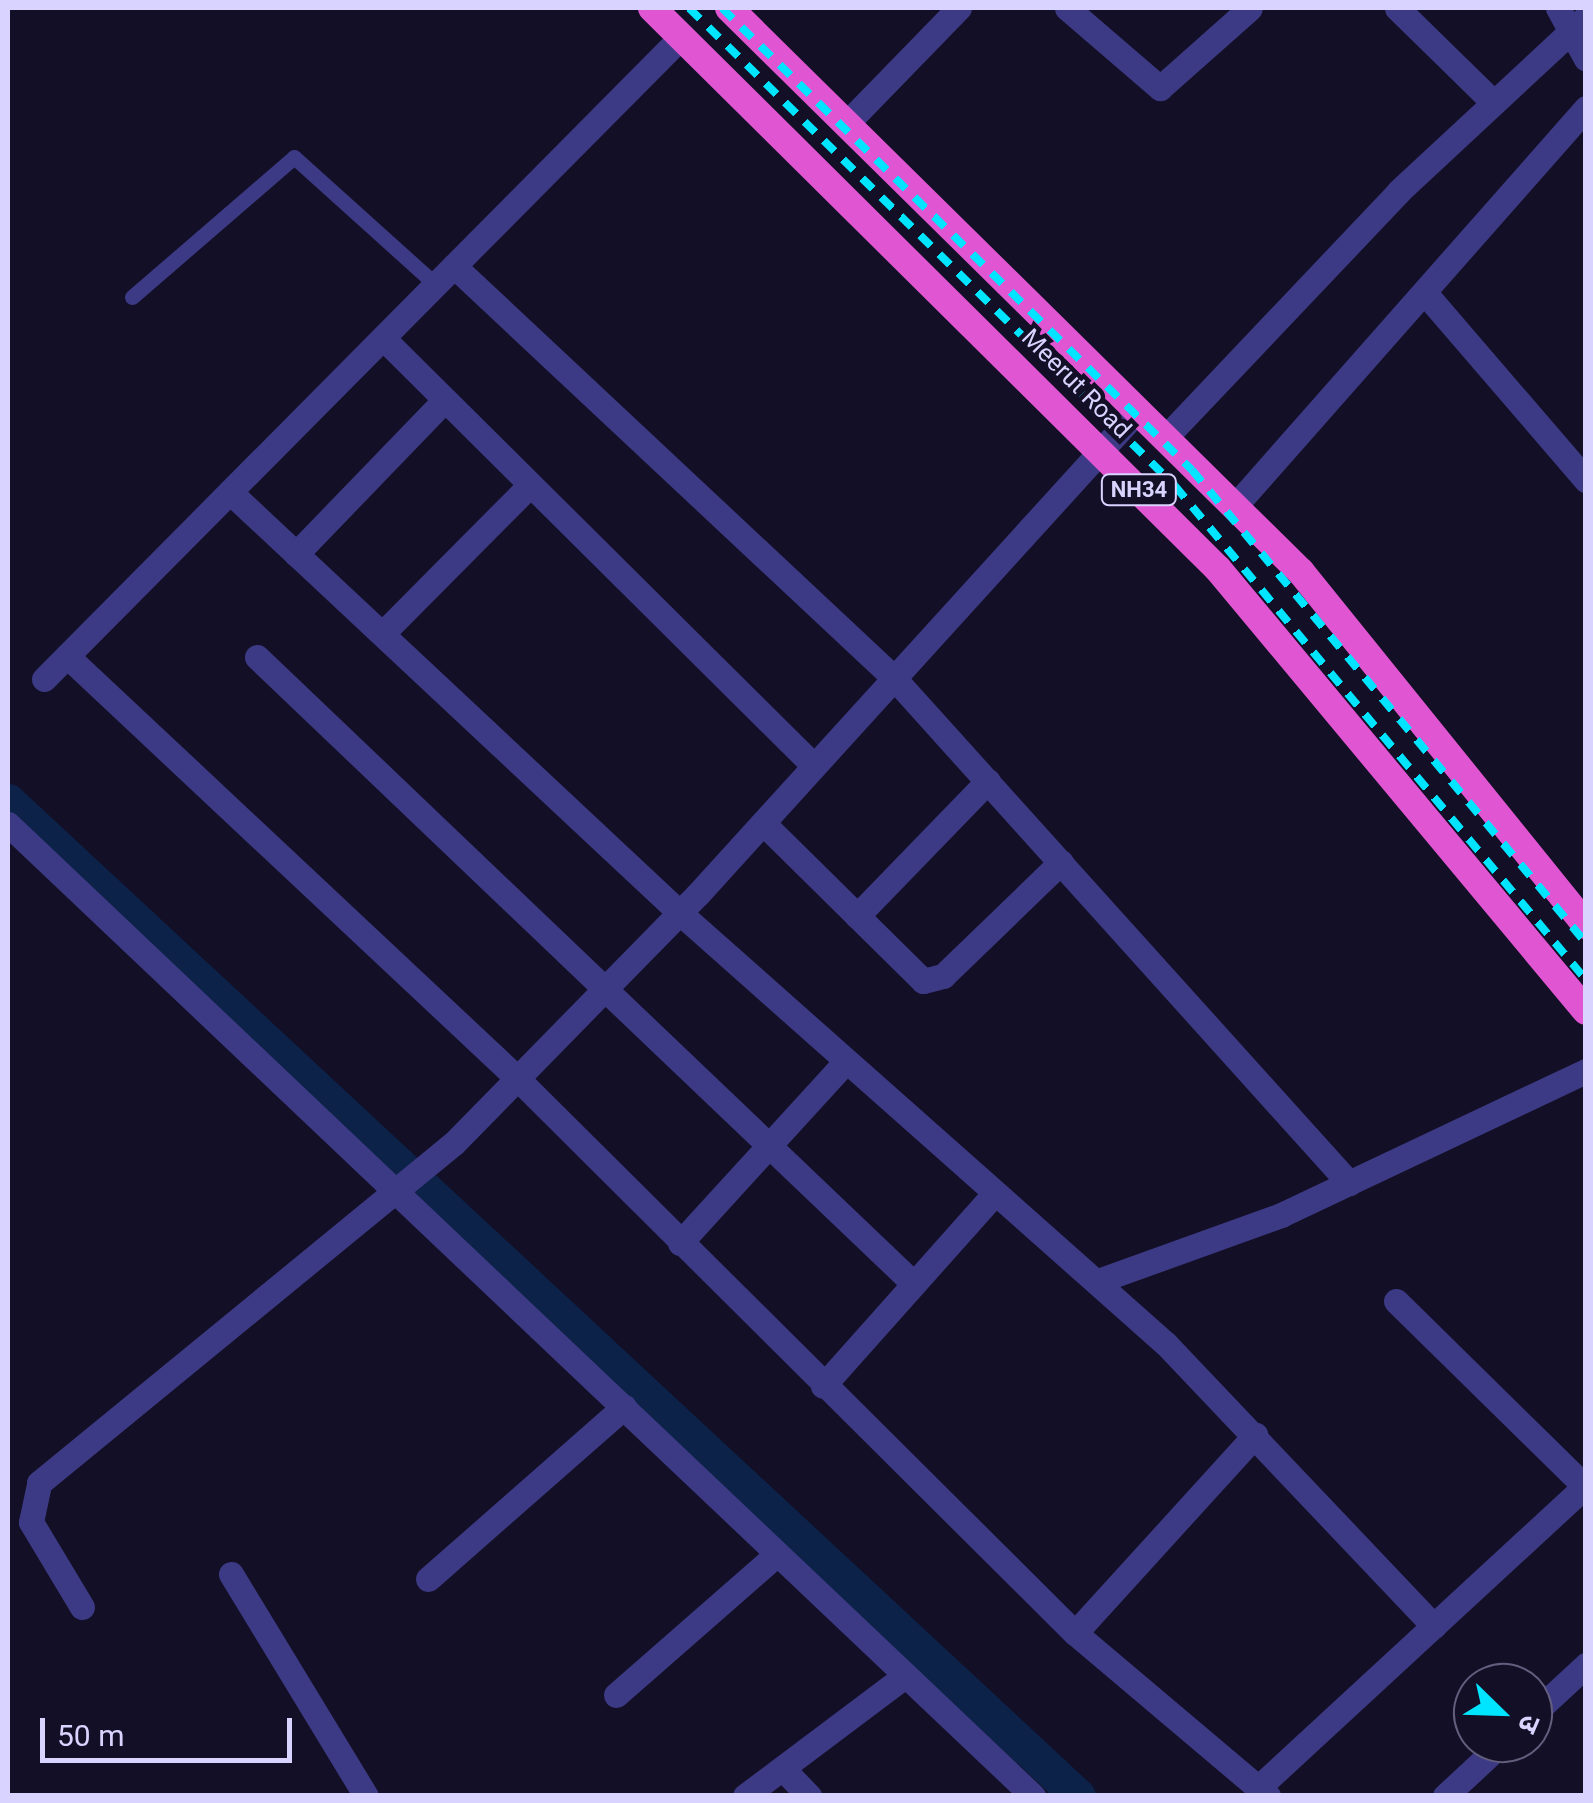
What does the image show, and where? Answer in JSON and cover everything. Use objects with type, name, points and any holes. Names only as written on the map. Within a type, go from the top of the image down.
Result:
[{"type":"highway","name":"Meerut Road","points":[[652,8],[1218,569],[1586,1011]]},
{"type":"highway","name":"Meerut Road","points":[[729,8],[1301,572],[1586,925]]},
{"type":"street","points":[[846,124],[959,8]]},
{"type":"street","points":[[1067,8],[1160,88],[1250,8]]},
{"type":"street","points":[[1398,8],[1493,102]]},
{"type":"street","points":[[1558,8],[1577,25],[1586,60]]},
{"type":"street","points":[[1165,438],[1493,102],[1577,25]]},
{"type":"street","points":[[44,679],[682,36]]},
{"type":"street","points":[[1234,506],[1586,108]]},
{"type":"street","points":[[445,275],[894,678],[1349,1182]]},
{"type":"street","points":[[1425,293],[1586,480]]},
{"type":"street","points":[[383,338],[526,489],[814,766]]},
{"type":"street","points":[[296,554],[442,403]]},
{"type":"street","points":[[82,1606],[31,1522],[39,1484],[406,1188],[454,1144],[763,823],[1137,411]]},
{"type":"street","points":[[384,632],[526,489]]},
{"type":"street","points":[[230,492],[680,912],[994,1194],[1098,1281],[1255,1435],[1434,1626]]},
{"type":"street","points":[[67,656],[517,1078],[1075,1633],[1264,1792],[1434,1626],[1585,1487],[1396,1301]]},
{"type":"street","points":[[257,657],[602,992],[914,1284]]},
{"type":"street","points":[[857,916],[988,782]]},
{"type":"street","points":[[763,823],[857,916],[933,981],[1060,862]]},
{"type":"street","points":[[8,824],[406,1188],[624,1407],[1032,1796]]},
{"type":"street","points":[[680,1243],[846,1062]]},
{"type":"street","points":[[1098,1281],[1349,1182],[1586,1071]]},
{"type":"street","points":[[823,1386],[994,1194]]},
{"type":"street","points":[[428,1579],[624,1407]]},
{"type":"street","points":[[1075,1633],[1255,1435]]},
{"type":"street","points":[[616,1695],[777,1554]]},
{"type":"street","points":[[231,1574],[366,1796]]},
{"type":"street","points":[[1553,1696],[1586,1665]]},
{"type":"street","points":[[745,1796],[785,1771],[906,1675]]},
{"type":"street","points":[[1446,1796],[1481,1763]]},
{"type":"street","points":[[785,1771],[809,1796]]},
{"type":"lane","points":[[132,297],[294,158],[445,275]]},
{"type":"waterway","points":[[8,801],[1078,1796]]},
{"type":"railway","points":[[689,8],[1175,486],[1586,980]]},
{"type":"railway","points":[[722,8],[1192,470],[1586,943]]}]
